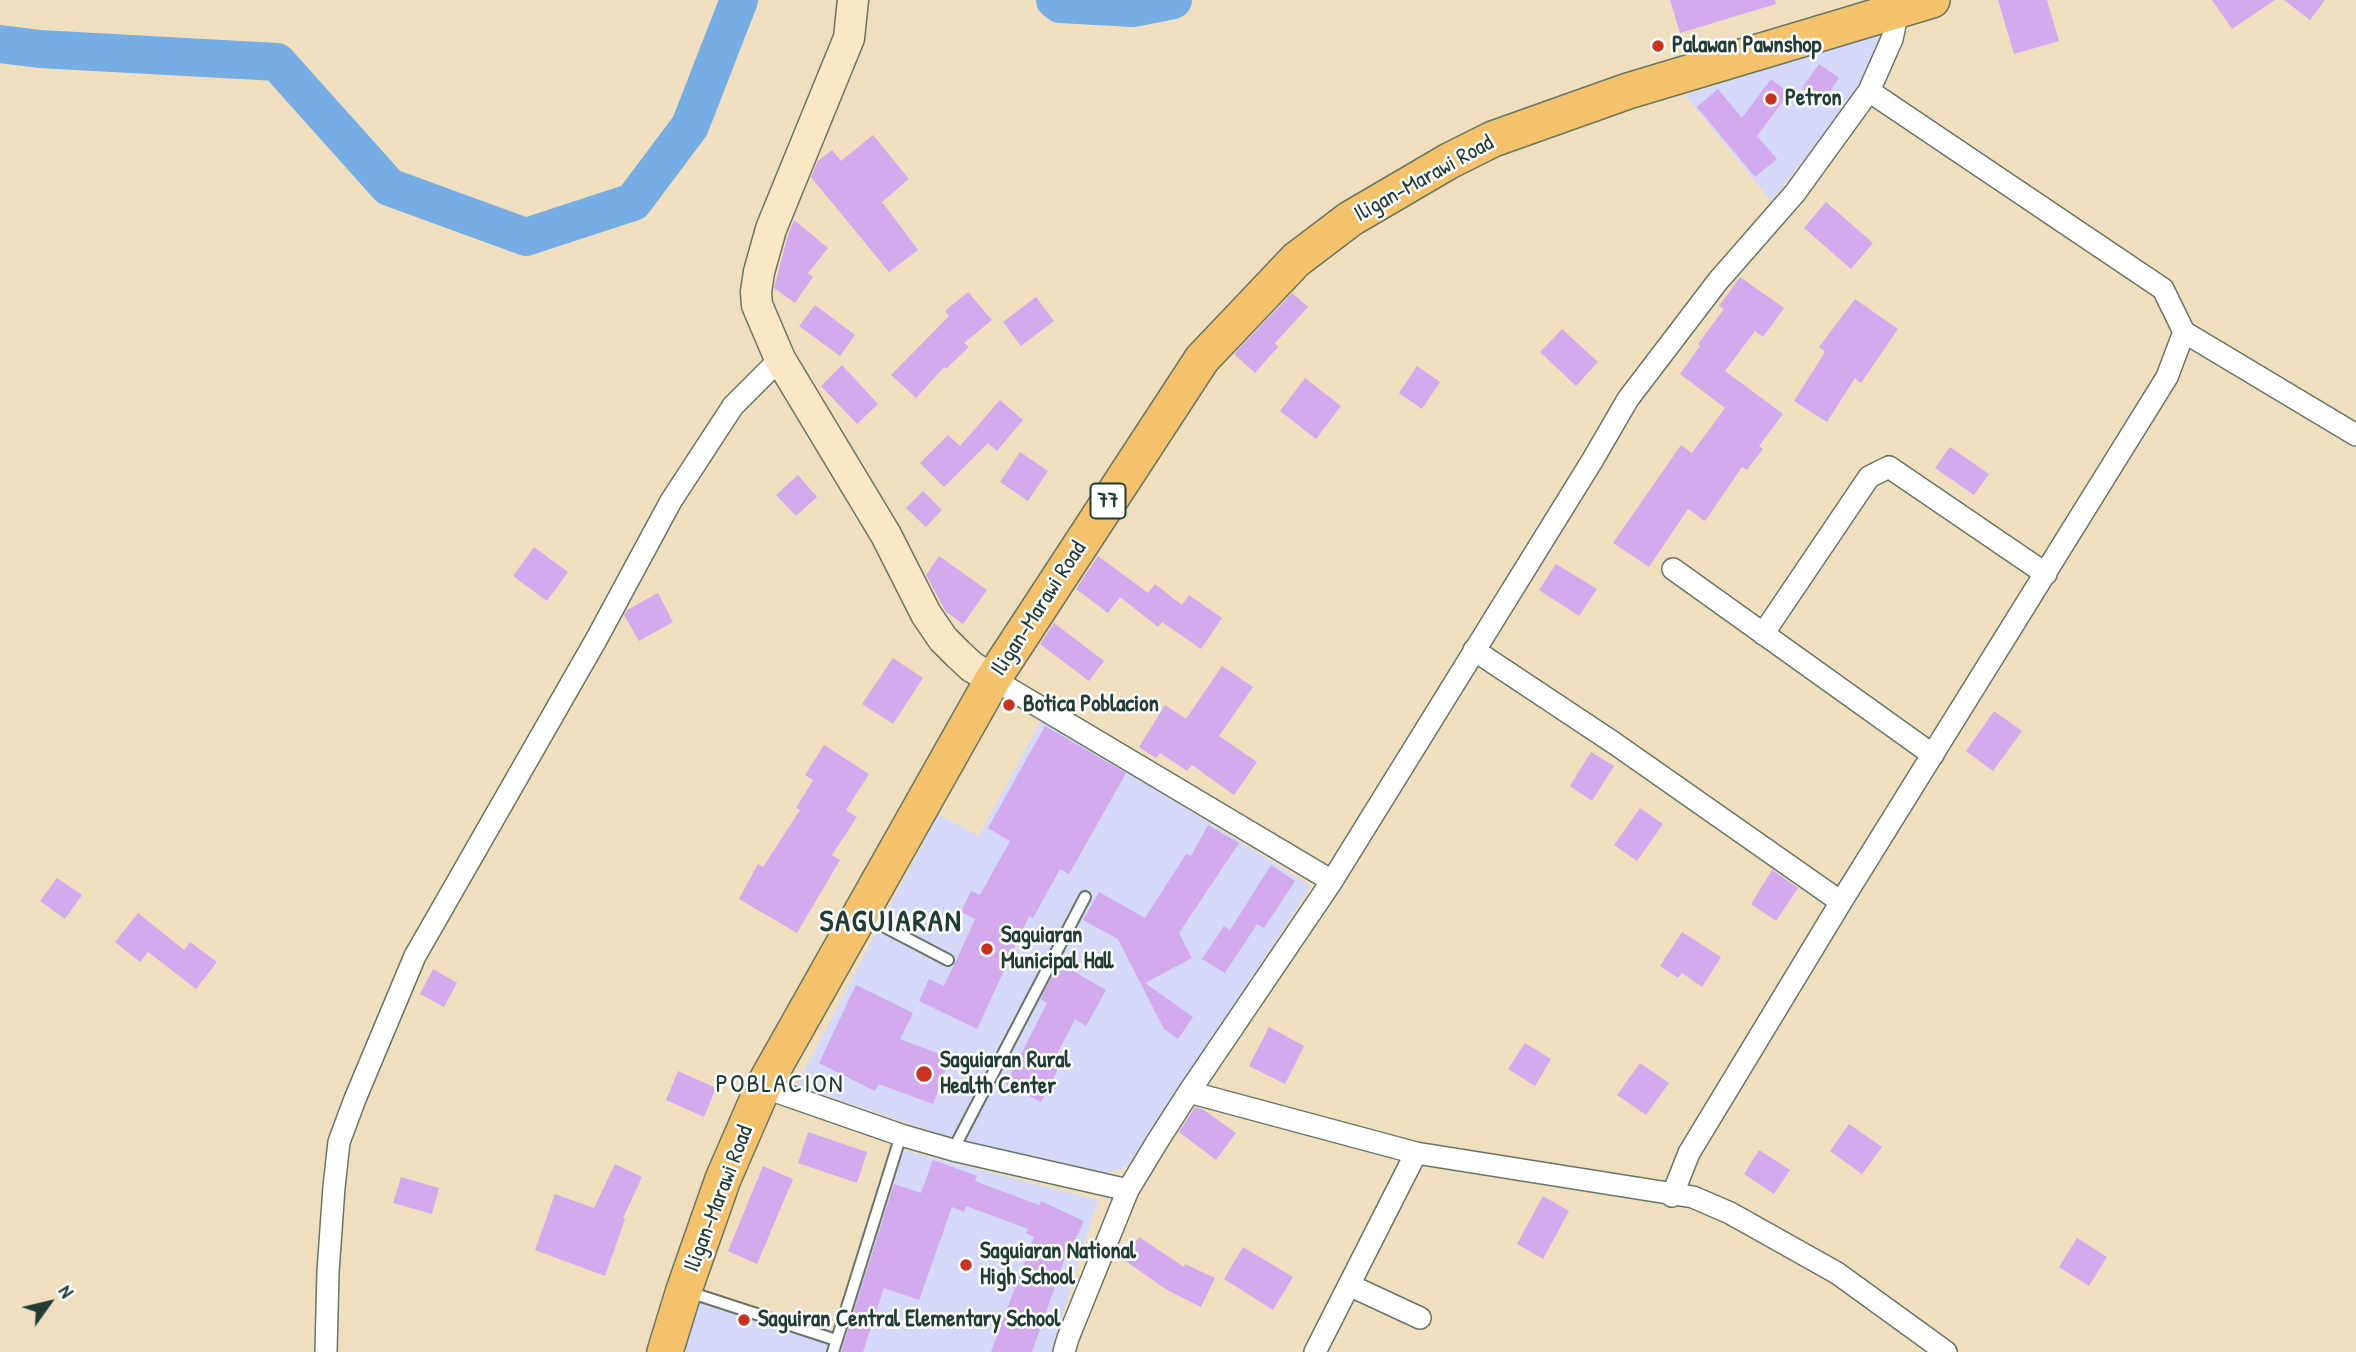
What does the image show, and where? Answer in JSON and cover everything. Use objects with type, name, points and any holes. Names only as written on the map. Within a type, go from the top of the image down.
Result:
[{"type":"highway","name":"Iligan-Marawi Road","points":[[665,1352],[723,1180],[763,1087],[993,679],[1202,359],[1296,260],[1350,219],[1449,160],[1493,139],[1628,91],[1932,0]]},
{"type":"main road","points":[[853,0],[849,38],[771,229],[759,272],[757,306],[780,359],[886,535],[926,614],[943,639],[958,654],[972,667],[993,679]]},
{"type":"street","points":[[1064,1352],[1128,1190],[1189,1092],[1332,881],[1628,399],[1718,281],[1795,193],[1869,91],[1892,39],[1898,11]]},
{"type":"street","points":[[1869,91],[2163,289],[2184,332],[2356,435]]},
{"type":"street","points":[[1672,1196],[1689,1153],[1841,902],[2167,377],[2184,332]]},
{"type":"street","points":[[326,1352],[332,1211],[339,1142],[415,957],[596,640],[671,501],[733,406],[780,359]]},
{"type":"street","points":[[1763,634],[1869,477],[1889,467],[2046,574]]},
{"type":"street","points":[[1672,569],[1933,755]]},
{"type":"street","points":[[1474,650],[1614,743],[1841,902]]},
{"type":"street","points":[[993,679],[1332,881]]},
{"type":"street","points":[[763,1087],[901,1135],[953,1150],[1128,1190]]},
{"type":"street","points":[[1189,1092],[1416,1153],[1672,1196],[1693,1197],[1730,1213],[1837,1273],[1946,1352]]},
{"type":"street","points":[[1315,1352],[1416,1153]]},
{"type":"street","points":[[1349,1285],[1420,1318]]},
{"type":"lane","points":[[953,1150],[1085,897]]},
{"type":"lane","points":[[861,914],[948,960]]},
{"type":"lane","points":[[833,1352],[901,1135]]},
{"type":"lane","points":[[684,1290],[836,1340]]},
{"type":"shaded area","points":[[1881,33],[1886,42],[1873,73],[1771,201],[1685,95]]},
{"type":"shaded area","points":[[1042,719],[1311,886],[1139,1151],[1125,1168],[1096,1176],[949,1137],[796,1086],[938,814],[979,836]]},
{"type":"shaded area","name":"Saguiaran National High School","points":[[890,1147],[1098,1200],[1051,1352],[681,1352],[700,1290],[834,1331]]},
{"type":"building","points":[[1670,0],[1775,0],[1776,4],[1680,33]]},
{"type":"building","points":[[1998,0],[2047,0],[2059,41],[2014,54]]},
{"type":"building","points":[[2212,0],[2275,0],[2232,29]]},
{"type":"building","points":[[2284,0],[2325,0],[2310,20]]},
{"type":"building","points":[[1819,64],[1839,78],[1822,103],[1802,88]]},
{"type":"building","points":[[1771,79],[1789,93],[1757,136],[1777,159],[1755,177],[1697,107],[1718,89],[1742,118]]},
{"type":"building","points":[[873,135],[909,179],[882,202],[918,250],[889,272],[811,177],[818,161],[832,150],[841,161]]},
{"type":"building","points":[[1826,202],[1873,243],[1851,269],[1804,228]]},
{"type":"building","points":[[794,220],[828,248],[808,273],[813,277],[795,303],[774,288]]},
{"type":"building","points":[[1740,277],[1784,308],[1763,337],[1755,331],[1725,371],[1783,414],[1759,446],[1763,449],[1747,470],[1742,467],[1705,521],[1688,509],[1649,567],[1613,543],[1681,445],[1692,453],[1725,408],[1680,374],[1724,309],[1719,306]]},
{"type":"building","points":[[968,292],[992,320],[964,343],[969,347],[946,369],[944,367],[916,398],[891,375],[949,316],[945,311]]},
{"type":"building","points":[[1292,293],[1308,307],[1275,343],[1278,347],[1255,373],[1234,354]]},
{"type":"building","points":[[1036,297],[1054,321],[1021,346],[1003,322]]},
{"type":"building","points":[[1855,299],[1898,329],[1861,383],[1855,378],[1827,422],[1794,401],[1825,352],[1819,347]]},
{"type":"building","points":[[815,305],[855,335],[840,356],[799,326]]},
{"type":"building","points":[[1562,329],[1598,362],[1576,386],[1540,352]]},
{"type":"building","points":[[842,365],[878,404],[857,424],[821,386]]},
{"type":"building","points":[[1417,366],[1440,382],[1422,409],[1399,393]]},
{"type":"building","points":[[1305,378],[1341,406],[1316,439],[1280,411]]},
{"type":"building","points":[[1000,400],[1023,420],[997,451],[988,443],[944,487],[920,463],[948,435],[960,446]]},
{"type":"building","points":[[1950,447],[1989,474],[1974,495],[1935,468]]},
{"type":"building","points":[[1020,452],[1048,471],[1028,501],[1000,482]]},
{"type":"building","points":[[798,475],[817,497],[796,516],[776,495]]},
{"type":"building","points":[[923,491],[942,510],[926,527],[906,508]]},
{"type":"building","points":[[534,547],[568,572],[547,601],[513,576]]},
{"type":"building","points":[[939,556],[987,590],[963,624],[946,612],[926,575]]},
{"type":"building","points":[[1098,556],[1148,593],[1155,584],[1182,605],[1189,595],[1222,618],[1201,649],[1162,622],[1158,627],[1120,597],[1108,613],[1076,589]]},
{"type":"building","points":[[1556,564],[1597,589],[1579,616],[1539,590]]},
{"type":"building","points":[[658,593],[673,622],[639,641],[624,615],[627,610]]},
{"type":"building","points":[[1054,623],[1104,661],[1089,681],[1040,644]]},
{"type":"building","points":[[893,658],[923,678],[893,724],[862,704]]},
{"type":"building","points":[[1222,666],[1253,687],[1219,736],[1257,762],[1234,795],[1192,765],[1187,771],[1160,753],[1156,758],[1139,747],[1165,705],[1186,719]]},
{"type":"building","points":[[1994,711],[2022,731],[1993,771],[1966,751]]},
{"type":"building","points":[[1045,726],[1126,773],[1069,874],[1060,869],[1033,918],[1029,916],[977,1029],[919,1001],[929,979],[944,986],[955,963],[975,919],[961,912],[971,891],[980,895],[1010,841],[988,828]]},
{"type":"building","points":[[824,745],[869,774],[846,810],[857,817],[832,855],[840,860],[797,933],[739,899],[758,864],[763,867],[800,810],[796,808],[813,780],[805,775]]},
{"type":"building","points":[[1591,752],[1614,766],[1592,801],[1570,786]]},
{"type":"building","points":[[1640,808],[1663,824],[1637,861],[1614,845]]},
{"type":"building","points":[[1208,825],[1239,843],[1179,933],[1192,958],[1145,983],[1193,1017],[1178,1039],[1164,1029],[1118,939],[1083,920],[1099,892],[1145,918],[1186,854],[1191,856]]},
{"type":"building","points":[[1271,865],[1295,881],[1264,928],[1257,924],[1225,973],[1202,959],[1224,926],[1230,930]]},
{"type":"building","points":[[1772,870],[1798,888],[1776,921],[1751,904]]},
{"type":"building","points":[[57,878],[82,895],[65,919],[40,901]]},
{"type":"building","points":[[138,913],[184,950],[190,942],[217,962],[196,989],[148,952],[140,962],[115,942]]},
{"type":"building","points":[[1682,932],[1721,957],[1702,987],[1682,973],[1678,978],[1660,966]]},
{"type":"building","points":[[1059,963],[1106,990],[1086,1026],[1075,1019],[1054,1060],[1061,1063],[1041,1102],[1006,1084],[1047,1003],[1040,999]]},
{"type":"building","points":[[433,969],[457,983],[444,1007],[420,994]]},
{"type":"building","points":[[856,985],[913,1013],[900,1039],[950,1058],[933,1104],[879,1084],[875,1091],[819,1063]]},
{"type":"building","points":[[1269,1027],[1304,1046],[1285,1084],[1249,1066]]},
{"type":"building","points":[[1525,1043],[1551,1059],[1535,1086],[1508,1069]]},
{"type":"building","points":[[1640,1063],[1669,1083],[1646,1115],[1617,1095]]},
{"type":"building","points":[[678,1071],[716,1088],[704,1117],[666,1100]]},
{"type":"building","points":[[1195,1107],[1204,1110],[1236,1133],[1216,1160],[1179,1132]]},
{"type":"building","points":[[1849,1124],[1882,1147],[1862,1174],[1830,1151]]},
{"type":"building","points":[[808,1132],[867,1152],[857,1183],[798,1163]]},
{"type":"building","points":[[1759,1150],[1790,1170],[1774,1194],[1744,1174]]},
{"type":"building","points":[[933,1160],[977,1176],[975,1181],[1039,1205],[1041,1201],[1084,1221],[1069,1253],[1067,1252],[1032,1352],[991,1352],[1034,1237],[1026,1233],[1028,1229],[966,1206],[964,1212],[952,1207],[919,1300],[884,1288],[863,1352],[841,1352],[894,1184],[921,1193]]},
{"type":"building","points":[[615,1164],[642,1177],[623,1218],[625,1219],[605,1276],[535,1250],[555,1194],[594,1208]]},
{"type":"building","points":[[763,1166],[793,1179],[757,1264],[728,1251]]},
{"type":"building","points":[[401,1177],[439,1188],[432,1214],[393,1203]]},
{"type":"building","points":[[1543,1196],[1569,1211],[1543,1259],[1517,1244]]},
{"type":"building","points":[[1139,1237],[1184,1267],[1185,1264],[1215,1278],[1201,1307],[1167,1290],[1124,1260]]},
{"type":"building","points":[[2077,1238],[2107,1257],[2089,1286],[2059,1267]]},
{"type":"building","points":[[1243,1247],[1293,1277],[1273,1310],[1224,1279]]},
{"type":"waterway","points":[[0,44],[40,49],[277,62],[389,187],[526,237],[633,202],[690,126],[739,0]]},
{"type":"waterway","points":[[1055,0],[1060,4],[1133,8],[1173,0]]},
{"type":"place","name":"Palawan Pawnshop","points":[[1658,46]]},
{"type":"place","name":"Petron","points":[[1771,99]]},
{"type":"place","name":"Botica Poblacion","points":[[1009,705]]},
{"type":"place","name":"Saguiaran Municipal Hall","points":[[987,949]]},
{"type":"place","name":"Saguiaran Rural Health Center","points":[[924,1074]]},
{"type":"place","name":"Saguiaran National High School","points":[[966,1265]]},
{"type":"place","name":"Saguiran Central Elementary School","points":[[744,1320]]},
{"type":"district","name":"SAGUIARAN","points":[[891,923]]},
{"type":"district","name":"POBLACION","points":[[780,1085]]}]
